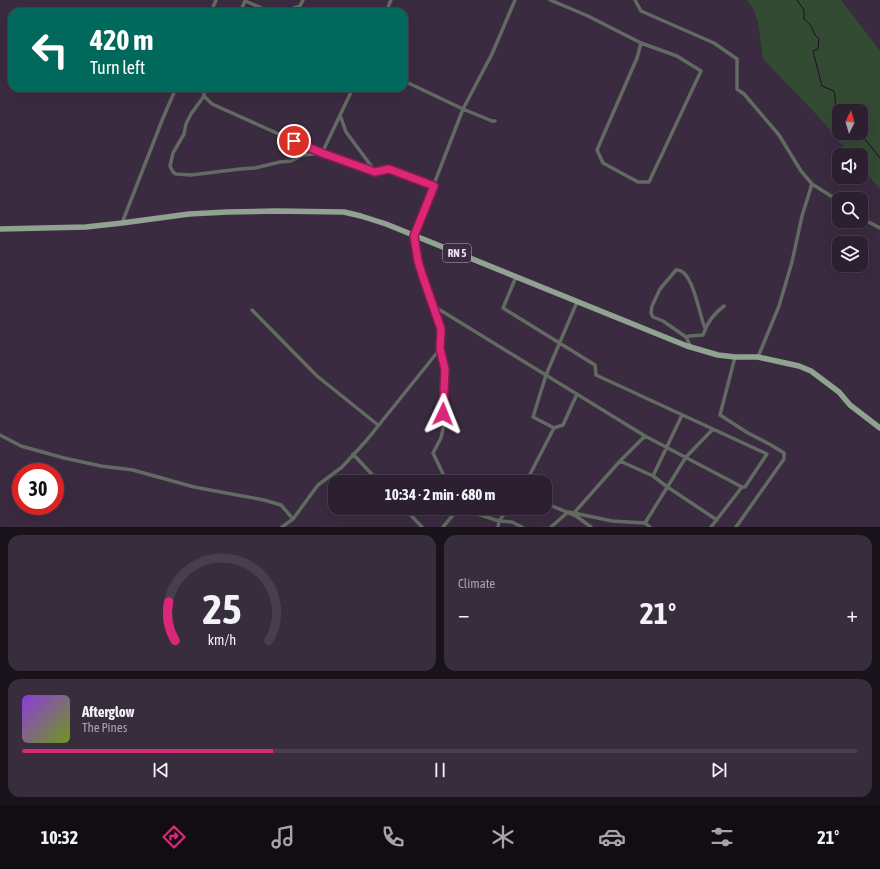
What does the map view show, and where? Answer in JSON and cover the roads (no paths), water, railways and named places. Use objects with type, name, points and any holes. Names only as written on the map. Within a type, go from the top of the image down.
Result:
[{"type":"main road","name":"RN 5","points":[[0,229],[55,228],[122,224],[189,214],[221,212],[344,212],[361,216],[414,236],[692,347],[713,354],[735,357],[758,357],[794,364],[811,371],[839,392],[850,405],[880,428]]},
{"type":"street","points":[[245,0],[262,8]]},
{"type":"street","points":[[294,8],[300,6],[303,0]]},
{"type":"street","points":[[444,475],[433,453],[441,438],[444,424],[445,369],[440,349],[441,329],[418,261],[414,236],[463,109],[492,54],[515,0]]},
{"type":"street","points":[[550,0],[588,16],[641,43],[677,56],[701,71],[649,182],[638,182],[603,163],[597,150],[637,58],[641,43]]},
{"type":"street","points":[[635,0],[641,11],[714,43],[737,59],[737,89],[744,94],[780,135],[801,171],[812,184],[832,197]]},
{"type":"street","points":[[408,83],[463,109],[495,121]]},
{"type":"street","points":[[122,224],[174,92]]},
{"type":"street","points":[[204,92],[204,96],[191,114],[186,124],[184,134],[173,153],[170,166],[176,174],[191,175],[255,168],[291,161],[303,155],[322,153]]},
{"type":"street","points":[[322,153],[352,92]]},
{"type":"street","points":[[204,96],[212,104],[322,153],[375,172],[389,169],[434,186]]},
{"type":"street","points":[[340,115],[346,132],[375,172]]},
{"type":"street","points":[[758,357],[779,306],[796,247],[802,216],[812,184]]},
{"type":"street","points":[[868,222],[880,228]]},
{"type":"street","points":[[692,347],[686,338],[663,321],[653,317],[650,313],[652,304],[660,289],[676,270],[680,270],[688,276],[705,328]]},
{"type":"street","points":[[516,277],[503,308],[595,365],[596,375],[767,454],[745,487],[742,487],[711,527]]},
{"type":"street","points":[[554,428],[533,417],[546,375],[577,302]]},
{"type":"street","points":[[432,305],[645,436],[742,487]]},
{"type":"street","points":[[686,338],[690,336],[703,335],[710,319],[724,306]]},
{"type":"street","points":[[252,310],[317,376],[378,425]]},
{"type":"street","points":[[282,527],[293,519],[318,485],[342,467],[440,349]]},
{"type":"street","points":[[735,357],[720,415],[784,453],[784,459],[736,527]]},
{"type":"street","points":[[530,475],[554,428],[563,425],[577,394]]},
{"type":"street","points":[[653,476],[682,415]]},
{"type":"street","points":[[645,523],[666,486],[686,457],[713,429]]},
{"type":"street","points":[[0,435],[21,446],[64,458],[100,466],[133,470],[194,487],[264,500],[281,505],[293,519]]},
{"type":"street","points":[[574,513],[620,461],[645,436]]},
{"type":"street","points":[[353,454],[373,475]]},
{"type":"street","points":[[620,461],[653,476],[717,520]]},
{"type":"street","points":[[552,506],[576,516],[591,527]]},
{"type":"street","points":[[568,512],[612,520],[645,523],[650,527]]},
{"type":"street","points":[[551,527],[568,512]]},
{"type":"street","points":[[411,515],[422,527]]},
{"type":"street","points":[[443,527],[453,515]]},
{"type":"street","points":[[479,515],[499,522],[512,522],[522,527]]},
{"type":"street","points":[[498,527],[499,522],[504,515]]},
{"type":"waterway","points":[[797,0],[804,10],[804,19],[811,26],[815,35],[819,39],[818,49],[813,51],[822,86],[834,91],[836,104]]},
{"type":"waterway","points":[[866,140],[880,158]]}]
